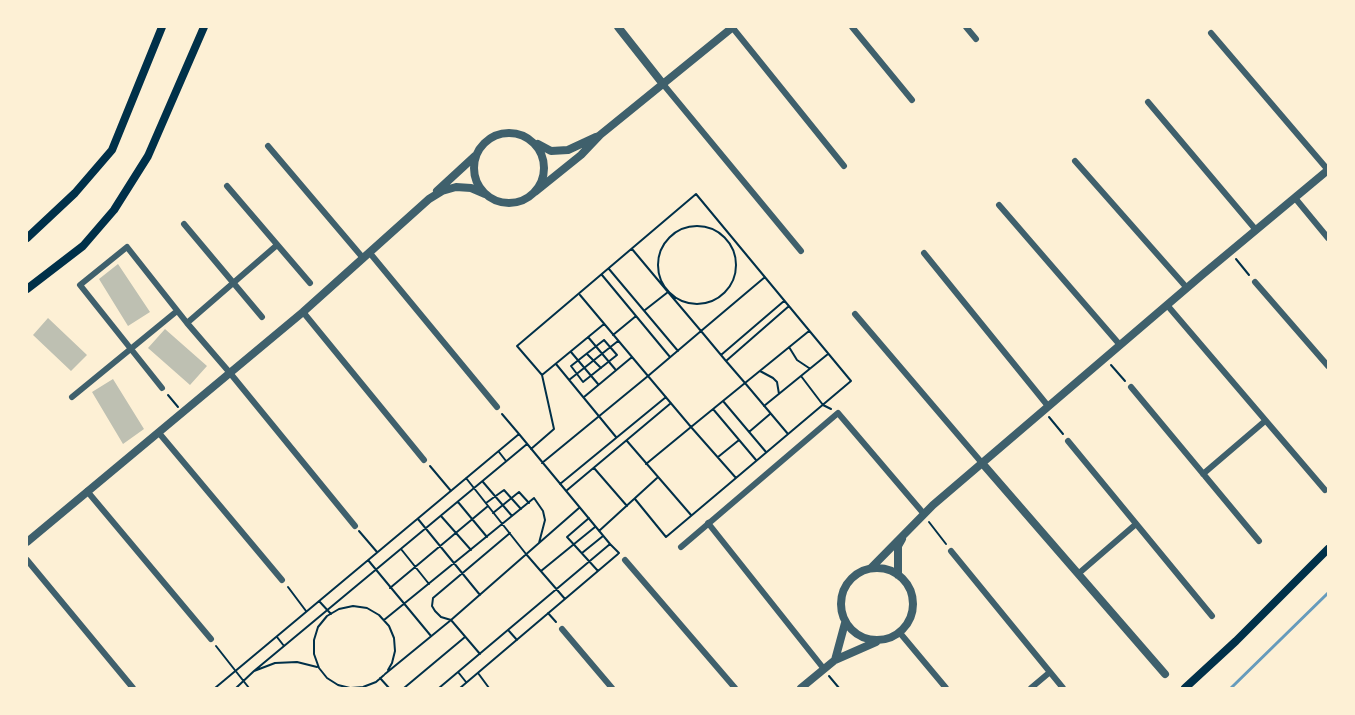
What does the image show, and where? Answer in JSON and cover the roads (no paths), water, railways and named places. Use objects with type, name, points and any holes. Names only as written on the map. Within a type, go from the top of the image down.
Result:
[{"type":"main road","points":[[27,238],[75,193],[112,150],[162,27]]},
{"type":"main road","points":[[27,289],[83,246],[114,210],[148,156],[204,27]]},
{"type":"main road","points":[[1185,688],[1236,641],[1328,549]]},
{"type":"street","points":[[618,27],[801,251]]},
{"type":"street","points":[[429,199],[442,191],[456,187],[471,188],[505,203],[516,203],[526,199],[581,155],[600,135],[733,27],[844,166]]},
{"type":"street","points":[[852,27],[912,100]]},
{"type":"street","points":[[966,27],[976,39]]},
{"type":"street","points":[[871,568],[924,514],[982,463],[1328,170],[1211,33]]},
{"type":"street","points":[[1148,102],[1256,230]]},
{"type":"street","points":[[485,194],[478,186],[473,166],[481,145],[490,138],[501,133],[512,132],[523,135],[551,151],[568,150],[600,135]]},
{"type":"street","points":[[533,142],[540,150],[544,161],[542,183],[535,192]]},
{"type":"street","points":[[268,146],[497,407]]},
{"type":"street","points":[[27,542],[303,312],[476,155]]},
{"type":"street","points":[[1076,161],[1187,288]]},
{"type":"street","points":[[227,186],[310,283]]},
{"type":"street","points":[[1295,198],[1328,238]]},
{"type":"street","points":[[999,205],[1120,345]]},
{"type":"street","points":[[184,224],[235,282],[262,317]]},
{"type":"street","points":[[187,323],[277,245]]},
{"type":"street","points":[[162,388],[80,285],[127,248],[355,526]]},
{"type":"street","points":[[924,253],[1046,408]]},
{"type":"street","points":[[1255,282],[1328,366]]},
{"type":"street","points":[[1167,305],[1324,490]]},
{"type":"street","points":[[72,397],[177,311]]},
{"type":"street","points":[[303,312],[424,460]]},
{"type":"street","points":[[855,314],[1165,674]]},
{"type":"street","points":[[1131,387],[1259,541]]},
{"type":"street","points":[[681,547],[838,413],[924,514]]},
{"type":"street","points":[[1203,474],[1265,421]]},
{"type":"street","points":[[159,433],[282,580]]},
{"type":"street","points":[[1068,441],[1212,616]]},
{"type":"street","points":[[87,491],[211,639]]},
{"type":"street","points":[[708,524],[824,669]]},
{"type":"street","points":[[1078,574],[1136,524]]},
{"type":"street","points":[[898,575],[898,546],[905,532]]},
{"type":"street","points":[[951,551],[1063,688]]},
{"type":"street","points":[[27,560],[133,688]]},
{"type":"street","points":[[625,560],[735,688]]},
{"type":"street","points":[[801,688],[835,660],[890,638],[900,633],[907,625],[912,615],[913,604],[906,583],[890,570],[871,568],[850,579],[844,588],[841,612],[845,623],[860,637],[879,641]]},
{"type":"street","points":[[835,660],[845,623]]},
{"type":"street","points":[[562,629],[612,688]]},
{"type":"street","points":[[900,633],[946,688]]},
{"type":"street","points":[[1031,688],[1050,672]]},
{"type":"waterway","points":[[1231,688],[1328,593]]}]
